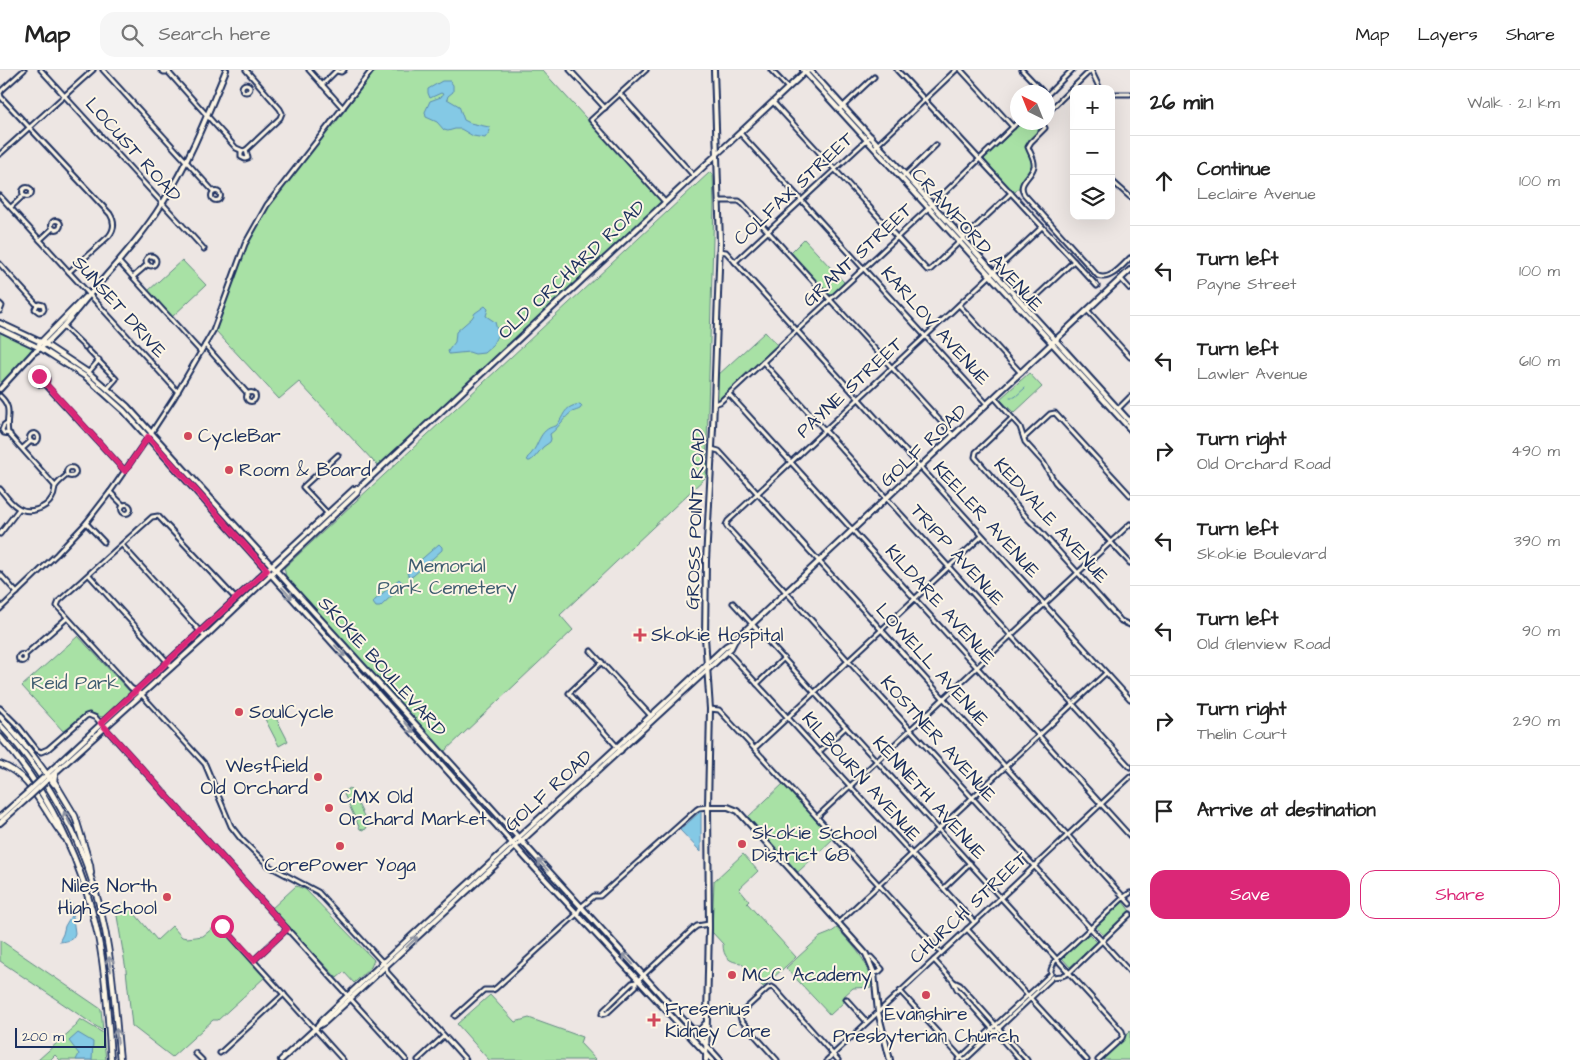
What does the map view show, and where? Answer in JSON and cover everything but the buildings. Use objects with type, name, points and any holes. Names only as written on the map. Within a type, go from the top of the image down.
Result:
[{"type":"highway","points":[[0,716],[29,750],[69,806]]},
{"type":"highway","points":[[0,725],[36,770],[66,816],[80,847],[104,924],[120,1060]]},
{"type":"highway","points":[[0,737],[32,778],[50,807],[78,868],[94,921],[102,961],[112,1060]]},
{"type":"highway","points":[[0,764],[23,779],[68,843]]},
{"type":"highway","points":[[57,771],[54,781],[75,816],[90,865],[91,880]]},
{"type":"main road","points":[[34,353],[37,346],[62,326],[119,262],[163,204],[208,115],[226,70]]},
{"type":"main road","name":"GROSS POINT ROAD","points":[[706,1060],[710,709],[705,637],[706,562],[719,251],[714,70]]},
{"type":"main road","name":"OLD ORCHARD ROAD","points":[[47,777],[57,771],[172,667],[271,575],[354,490],[359,488],[805,71],[810,70]]},
{"type":"main road","name":"CRAWFORD AVENUE","points":[[810,70],[867,140],[876,146],[931,206],[1024,308],[1053,344],[1116,410],[1130,422]]},
{"type":"main road","name":"CRAWFORD AVENUE","points":[[805,71],[871,136],[876,146]]},
{"type":"main road","name":"GOLF ROAD","points":[[349,997],[380,972],[522,842],[651,716],[820,562],[1130,270]]},
{"type":"main road","points":[[0,388],[34,353],[42,348],[43,343],[89,294]]},
{"type":"main road","name":"CRAWFORD AVENUE","points":[[1024,308],[1057,340],[1130,429]]},
{"type":"main road","name":"SKOKIE BOULEVARD","points":[[0,323],[43,343],[87,375],[150,435],[272,565],[720,1060]]},
{"type":"main road","name":"SKOKIE BOULEVARD","points":[[0,329],[42,348],[87,375],[108,388],[127,406],[271,575],[637,981],[712,1060]]},
{"type":"main road","name":"OLD ORCHARD ROAD","points":[[0,823],[101,723],[272,565],[329,516]]},
{"type":"main road","name":"GOLF ROAD","points":[[282,1060],[317,1027],[325,1022],[382,961],[727,651],[735,640]]},
{"type":"main road","name":"OLD ORCHARD ROAD","points":[[0,816],[29,794]]},
{"type":"main road","points":[[708,807],[729,807],[738,811],[861,948],[868,958],[874,973],[878,1012],[890,1060]]},
{"type":"main road","points":[[692,1029],[700,1030],[706,1022]]},
{"type":"street","points":[[24,70],[2,90],[1,96],[110,214],[114,221],[112,232],[69,272]]},
{"type":"street","name":"LOCUST ROAD","points":[[41,70],[204,249]]},
{"type":"street","points":[[0,154],[93,70]]},
{"type":"street","points":[[103,70],[214,192]]},
{"type":"street","points":[[161,70],[164,72],[169,71],[236,148],[241,151],[246,150],[280,118],[282,112],[246,70]]},
{"type":"street","points":[[309,70],[344,108]]},
{"type":"street","points":[[322,85],[337,70],[341,72],[344,70]]},
{"type":"street","points":[[0,609],[86,523],[150,435],[178,392],[217,322],[239,259],[259,218],[276,192],[372,70]]},
{"type":"street","points":[[570,70],[604,108]]},
{"type":"street","points":[[646,70],[591,120],[666,202]]},
{"type":"street","points":[[771,70],[788,88]]},
{"type":"street","points":[[898,70],[1097,286]]},
{"type":"street","name":"COLFAX STREET","points":[[876,146],[956,70]]},
{"type":"street","points":[[961,70],[1010,124]]},
{"type":"street","points":[[1022,70],[1037,85]]},
{"type":"street","points":[[1055,87],[1072,70]]},
{"type":"street","points":[[1055,105],[1091,70],[1098,85]]},
{"type":"street","points":[[841,108],[874,77]]},
{"type":"street","points":[[249,86],[255,81]]},
{"type":"street","points":[[620,94],[694,176]]},
{"type":"street","points":[[1115,94],[1130,94]]},
{"type":"street","points":[[773,102],[928,271],[1011,193]]},
{"type":"street","name":"GRANT STREET","points":[[714,404],[720,402],[729,394],[864,269],[1010,130]]},
{"type":"street","points":[[1043,130],[1028,147],[1034,160],[1034,166],[1023,184],[1024,194],[1098,276],[1110,275],[1130,258]]},
{"type":"street","name":"KARLOV AVENUE","points":[[740,133],[988,405]]},
{"type":"street","name":"COLFAX STREET","points":[[735,262],[871,136]]},
{"type":"street","points":[[903,176],[936,145]]},
{"type":"street","points":[[241,151],[241,157],[245,159],[248,158],[246,150]]},
{"type":"street","points":[[1115,184],[1130,197]]},
{"type":"street","name":"SUNSET DRIVE","points":[[0,196],[178,392]]},
{"type":"street","points":[[10,207],[23,196]]},
{"type":"street","points":[[719,201],[741,202],[954,436]]},
{"type":"street","name":"PAYNE STREET","points":[[726,524],[1042,227]]},
{"type":"street","points":[[40,240],[53,228]]},
{"type":"street","name":"KEELER AVENUE","points":[[719,251],[726,252],[1130,699]]},
{"type":"street","points":[[1024,308],[1074,261]]},
{"type":"street","points":[[119,262],[201,352]]},
{"type":"street","points":[[0,264],[37,305]]},
{"type":"street","points":[[133,277],[148,264]]},
{"type":"street","points":[[1121,279],[1130,289]]},
{"type":"street","points":[[0,304],[2,306],[0,311]]},
{"type":"street","points":[[959,305],[1021,374]]},
{"type":"street","points":[[1088,311],[1130,358]]},
{"type":"street","points":[[62,326],[85,347]]},
{"type":"street","points":[[205,345],[248,394]]},
{"type":"street","points":[[88,350],[116,379],[108,388]]},
{"type":"street","points":[[87,375],[99,360]]},
{"type":"street","name":"TRIPP AVENUE","points":[[763,362],[1130,767]]},
{"type":"street","points":[[46,384],[125,471]]},
{"type":"street","name":"KILDARE AVENUE","points":[[729,394],[1130,836]]},
{"type":"street","points":[[0,396],[9,409],[8,430],[10,434],[55,486]]},
{"type":"street","points":[[1116,410],[1130,397]]},
{"type":"street","name":"KARLOV AVENUE","points":[[995,398],[1022,431],[1023,438],[1043,462],[1058,486],[1130,562]]},
{"type":"street","points":[[1023,438],[1053,412],[1130,495]]},
{"type":"street","name":"KEDVALE AVENUE","points":[[1012,418],[974,455],[1014,503],[1121,621],[1130,625]]},
{"type":"street","points":[[23,448],[31,441]]},
{"type":"street","name":"LOWELL AVENUE","points":[[712,449],[720,451],[1130,904]]},
{"type":"street","points":[[329,516],[303,487],[338,455]]},
{"type":"street","points":[[0,489],[19,509],[32,511],[44,507],[53,498],[55,486],[67,475]]},
{"type":"street","points":[[110,492],[123,506]]},
{"type":"street","points":[[0,534],[19,509]]},
{"type":"street","points":[[236,599],[158,516],[152,517],[59,602],[57,606],[131,688],[142,694],[205,764],[236,833],[276,870],[318,892],[382,961],[386,966],[387,972],[466,1060]]},
{"type":"street","points":[[86,523],[104,542]]},
{"type":"street","name":"KOSTNER AVENUE","points":[[726,524],[786,593],[1130,972]]},
{"type":"street","points":[[817,817],[1130,524]]},
{"type":"street","points":[[754,748],[982,536]]},
{"type":"street","points":[[122,545],[205,636]]},
{"type":"street","points":[[0,574],[17,593]]},
{"type":"street","points":[[89,574],[172,667]]},
{"type":"street","name":"KENNETH AVENUE","points":[[733,602],[1122,1031],[1123,1035],[1098,1060]]},
{"type":"street","points":[[25,655],[67,618]]},
{"type":"street","points":[[591,651],[651,716]]},
{"type":"street","name":"KILBOURN AVENUE","points":[[727,651],[974,922]]},
{"type":"street","points":[[757,684],[784,658]]},
{"type":"street","points":[[602,662],[569,693],[619,749]]},
{"type":"street","points":[[838,923],[1106,673]]},
{"type":"street","points":[[0,708],[37,750],[41,752],[48,749],[86,716],[93,716],[406,1060]]},
{"type":"street","points":[[710,709],[719,710],[941,953]]},
{"type":"street","points":[[819,752],[846,727]]},
{"type":"street","name":"CHURCH STREET","points":[[827,1060],[1130,776]]},
{"type":"street","points":[[455,1016],[484,990],[495,989],[577,914],[581,907],[594,896],[600,896],[696,810],[708,807]]},
{"type":"street","points":[[944,888],[970,864]]},
{"type":"street","points":[[1052,976],[1052,966],[1057,960],[1130,893]]},
{"type":"street","points":[[962,1059],[992,1028],[1052,976],[1062,976],[1069,972],[1130,914]]},
{"type":"street","points":[[637,981],[636,986],[625,997],[607,1013],[602,1014],[632,983],[644,975],[693,929],[697,926],[709,924]]},
{"type":"street","points":[[222,926],[317,1027],[343,1060]]},
{"type":"street","points":[[967,928],[1087,1060]]},
{"type":"street","points":[[254,960],[287,929]]},
{"type":"street","points":[[868,958],[871,957],[882,970],[874,973]]},
{"type":"street","points":[[934,960],[953,981],[960,985],[1027,1060]]},
{"type":"street","points":[[380,972],[387,972]]},
{"type":"street","points":[[953,981],[956,989],[1020,1060]]},
{"type":"street","points":[[777,1060],[741,1020],[740,1016],[768,988],[775,989],[838,1060]]},
{"type":"street","points":[[900,991],[962,1059]]},
{"type":"street","points":[[220,1053],[284,994]]},
{"type":"street","points":[[962,1059],[995,1032],[1029,997]]},
{"type":"street","points":[[846,999],[867,1022]]},
{"type":"street","points":[[418,1060],[444,1036]]},
{"type":"street","points":[[195,1053],[202,1060]]},
{"type":"green space","points":[[375,70],[542,70],[662,201],[379,465],[299,382],[279,399],[215,330],[244,250],[261,218],[282,187],[337,121]]},
{"type":"green space","points":[[1014,130],[1041,130],[1028,143],[1027,150],[1033,166],[1026,179],[1014,193],[984,159]]},
{"type":"green space","name":"Memorial Park Cemetery","points":[[710,172],[713,174],[714,205],[706,477],[560,615],[573,630],[444,752],[286,576],[284,568]]},
{"type":"green space","points":[[804,239],[844,282],[831,295],[790,253]]},
{"type":"green space","points":[[182,260],[206,285],[172,317],[148,291]]},
{"type":"green space","points":[[0,331],[32,346],[32,350],[0,384]]},
{"type":"green space","points":[[765,332],[778,346],[717,401],[717,376]]},
{"type":"green space","points":[[1029,373],[1042,387],[1014,413],[1000,399]]},
{"type":"green space","name":"Reid Park","points":[[78,636],[130,692],[103,717],[87,713],[63,731],[22,686]]},
{"type":"green space","points":[[274,714],[288,741],[279,746],[265,719]]},
{"type":"green space","points":[[784,783],[834,838],[798,872],[748,817]]},
{"type":"green space","points":[[350,788],[368,824],[366,829],[360,829],[343,792]]},
{"type":"green space","points":[[743,854],[758,871],[739,889],[749,901],[747,903],[796,957],[763,987],[741,963],[728,958],[724,952],[723,944],[712,932],[714,881]]},
{"type":"green space","points":[[296,886],[305,889],[374,960],[371,967],[354,983],[344,972],[337,978],[271,909]]},
{"type":"green space","points":[[125,902],[157,940],[172,926],[182,937],[187,938],[203,936],[218,924],[265,977],[218,1020],[213,1020],[172,1057],[132,1026],[126,970],[116,910]]},
{"type":"green space","points":[[1123,902],[1130,911],[1104,936],[1096,927]]},
{"type":"green space","points":[[837,928],[864,961],[872,987],[853,988],[844,996],[845,1001],[830,1015],[786,968],[820,937]]},
{"type":"green space","points":[[1089,934],[1097,942],[1070,967],[1062,958]]},
{"type":"green space","points":[[0,940],[101,1009],[103,1031],[0,961]]},
{"type":"green space","points":[[490,995],[515,1022],[529,1018],[582,1037],[580,1043],[596,1060],[489,1060],[457,1024]]},
{"type":"green space","points":[[80,1019],[103,1033],[106,1060],[60,1060],[55,1055],[50,1060],[38,1060],[77,1025]]},
{"type":"green space","points":[[1129,1032],[1130,1060],[1100,1060]]},
{"type":"water","points":[[442,81],[450,81],[453,85],[453,92],[447,99],[459,106],[464,120],[489,127],[490,131],[485,138],[473,136],[461,129],[444,130],[437,122],[426,117],[425,112],[430,101],[441,97],[443,94],[441,93],[430,98],[428,89]]},
{"type":"water","points":[[485,306],[488,309],[486,316],[495,322],[498,334],[492,346],[484,353],[449,354],[448,351],[455,342],[456,332]]},
{"type":"water","points":[[580,404],[582,406],[580,409],[569,414],[550,434],[550,442],[534,458],[528,461],[527,458],[545,431],[556,426],[570,407]]},
{"type":"water","points":[[439,544],[442,550],[413,576],[409,577],[408,571]]},
{"type":"water","points":[[399,579],[403,583],[402,586],[380,607],[376,607],[373,603],[375,600]]},
{"type":"water","points":[[701,811],[701,852],[680,830]]},
{"type":"water","points":[[68,901],[71,903],[75,933],[71,939],[60,942],[65,926],[72,914],[71,910],[64,905]]},
{"type":"water","points":[[78,1033],[93,1042],[92,1060],[76,1060],[79,1054],[69,1041]]},
{"type":"waterway","points":[[1010,397],[1015,397],[1025,388]]},
{"type":"place","name":"CycleBar","points":[[188,436]]},
{"type":"place","name":"Room & Board","points":[[229,470]]},
{"type":"place","name":"Skokie Hospital","points":[[640,635]]},
{"type":"place","name":"SoulCycle","points":[[239,712]]},
{"type":"place","name":"Westfield Old Orchard","points":[[318,777]]},
{"type":"place","name":"CMX Old Orchard Market","points":[[329,808]]},
{"type":"place","name":"Skokie School District 68","points":[[742,844]]},
{"type":"place","name":"CorePower Yoga","points":[[340,846]]},
{"type":"place","name":"Niles North High School","points":[[167,897]]},
{"type":"place","name":"MCC Academy","points":[[732,975]]},
{"type":"place","name":"Evanshire Presbyterian Church","points":[[926,995]]},
{"type":"place","name":"Fresenius Kidney Care","points":[[654,1020]]},
{"type":"route","points":[[39,376],[47,379],[46,384],[125,471],[148,437],[267,570],[101,723],[287,929],[254,960],[222,926]]}]
